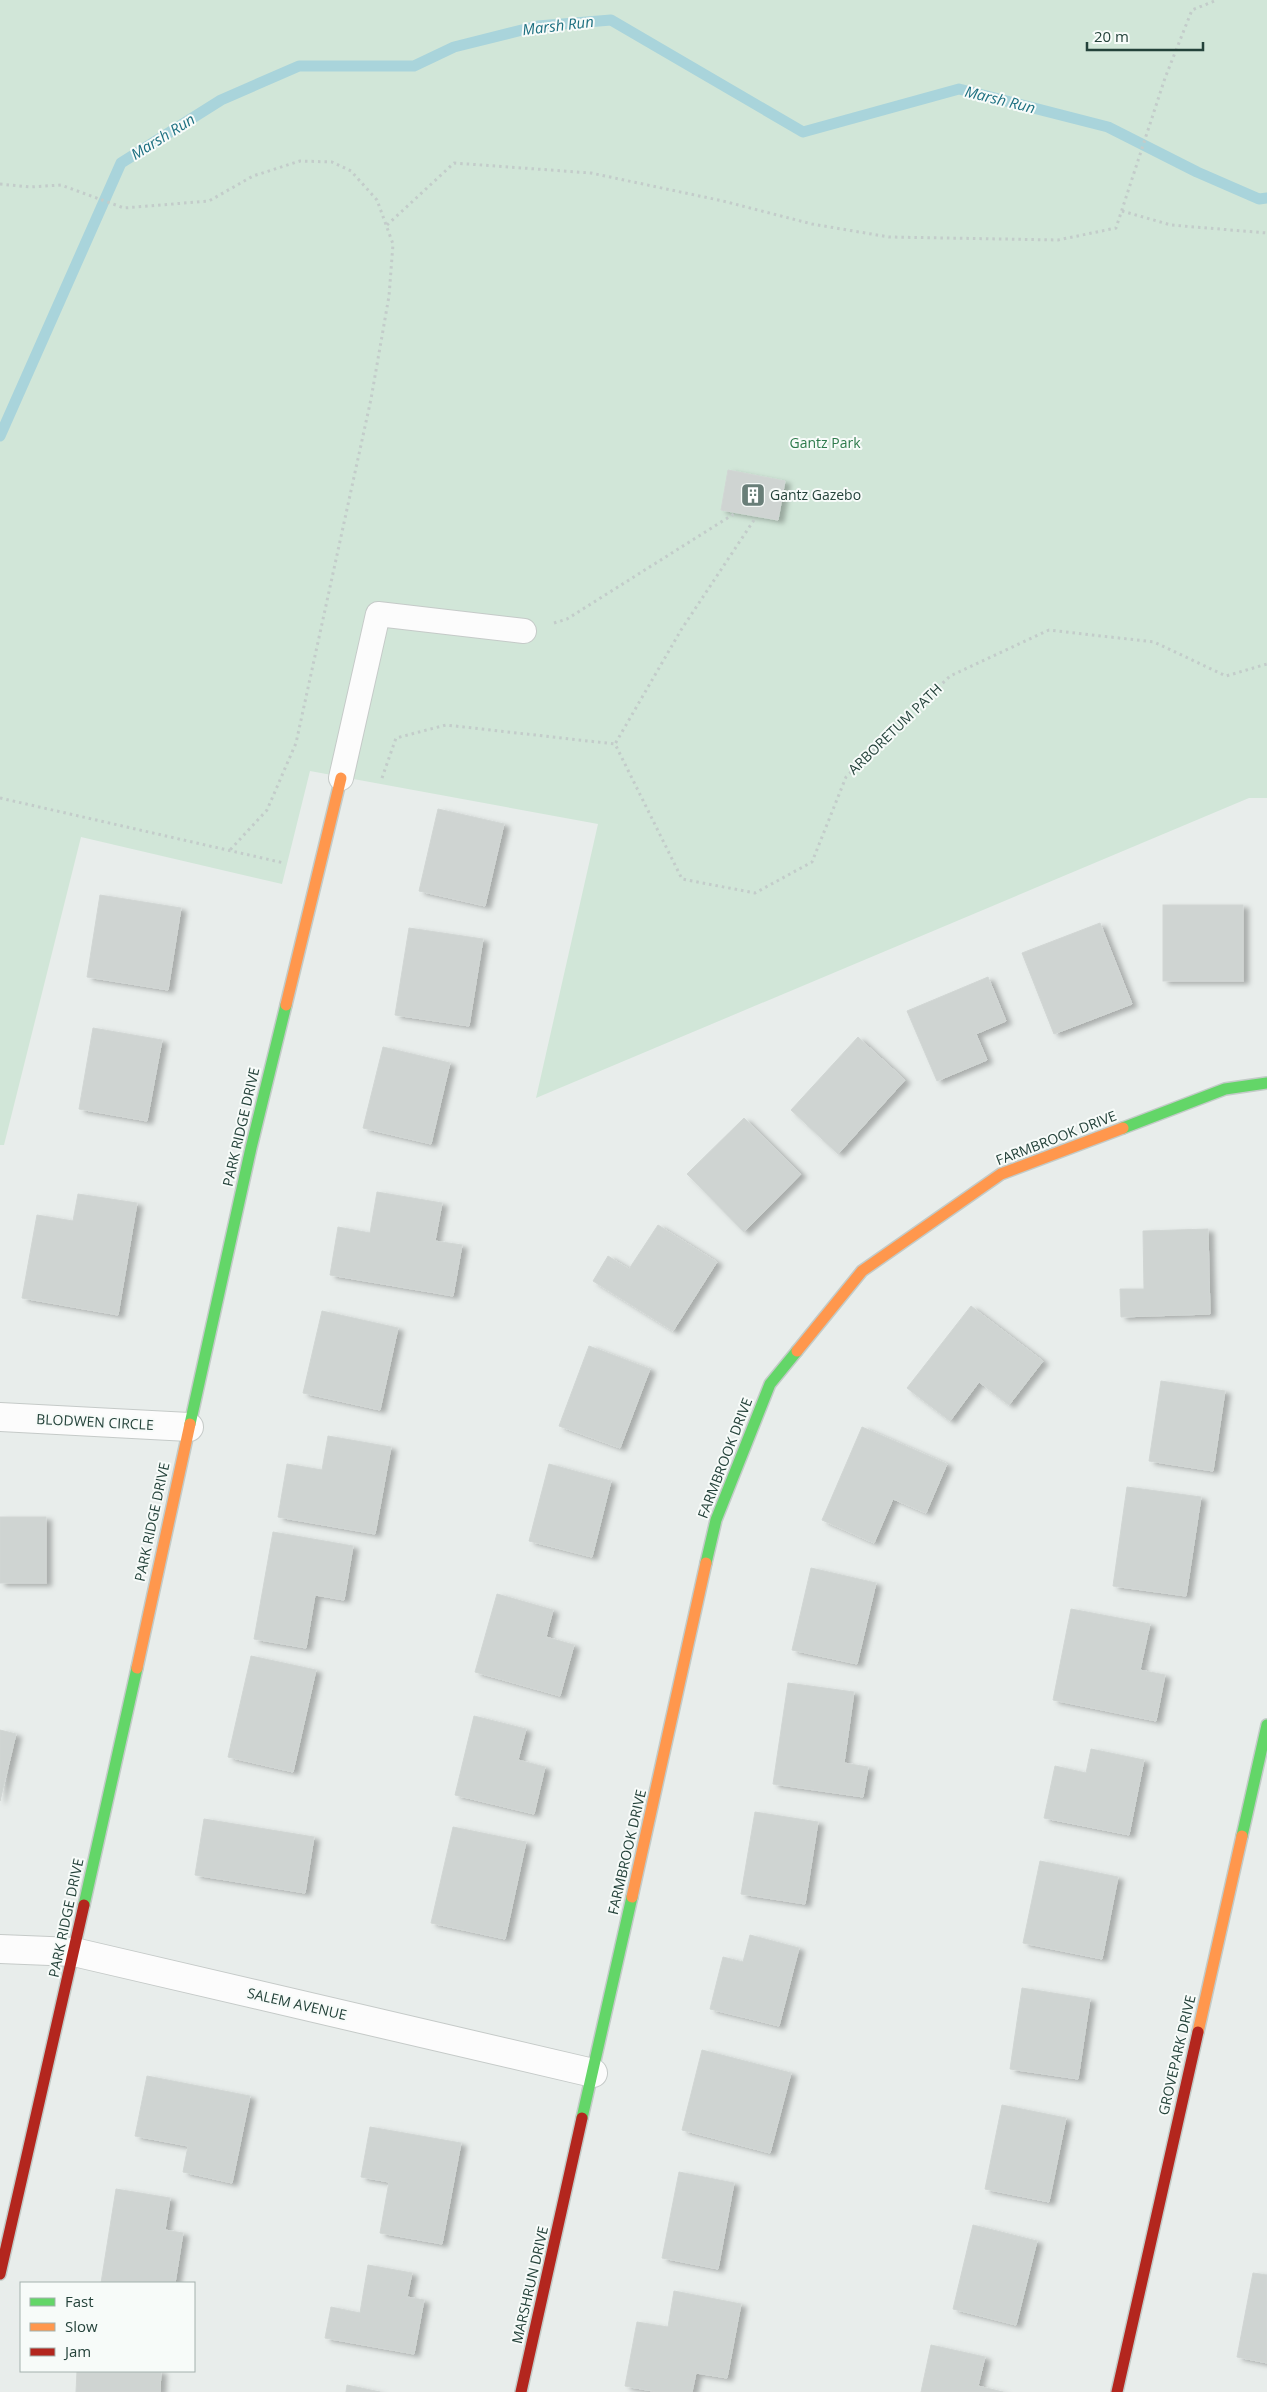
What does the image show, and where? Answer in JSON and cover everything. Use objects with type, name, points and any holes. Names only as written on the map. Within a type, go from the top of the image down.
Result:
[{"type":"street","name":"PARK RIDGE DRIVE","points":[[0,2274],[74,1952],[249,1158],[341,778]]},
{"type":"street","name":"FARMBROOK DRIVE","points":[[568,2185],[716,1520],[770,1384],[862,1271],[1000,1174],[1225,1088],[1267,1083]]},
{"type":"street","name":"BLODWEN CIRCLE","points":[[0,1417],[189,1427]]},
{"type":"street","name":"GROVEPARK DRIVE","points":[[1117,2392],[1267,1725]]},
{"type":"street","name":"SALEM AVENUE","points":[[0,1949],[74,1952],[593,2073]]},
{"type":"street","name":"MARSHRUN DRIVE","points":[[521,2392],[568,2185]]},
{"type":"lane","points":[[341,778],[378,614],[524,631]]},
{"type":"path","points":[[386,226],[454,163],[591,173],[723,201],[812,224],[889,237],[1058,240],[1116,228],[1154,112],[1192,10],[1217,0]]},
{"type":"path","points":[[0,184],[30,187],[61,186],[124,208],[209,201],[253,176],[300,161],[332,162],[351,171],[377,200],[394,244],[389,296],[371,399],[296,743],[267,810],[229,851]]},
{"type":"path","points":[[1122,211],[1171,226],[1267,232]]},
{"type":"path","points":[[524,631],[567,619],[737,512]]},
{"type":"path","points":[[382,778],[396,738],[446,726],[615,744],[681,630],[754,520]]},
{"type":"path","name":"ARBORETUM PATH","points":[[615,744],[682,879],[755,893],[812,862],[846,776],[950,676],[1049,630],[1154,642],[1226,676],[1267,664]]},
{"type":"path","points":[[0,798],[318,872]]},
{"type":"green space","name":"Gantz Park","points":[[0,0],[1267,0],[1267,798],[1249,798],[536,1098],[598,824],[310,771],[282,884],[81,837],[4,1145],[0,1145]]},
{"type":"building","name":"Gantz Gazebo","points":[[728,470],[785,481],[778,520],[721,510]]},
{"type":"building","points":[[438,809],[504,824],[485,906],[419,891]]},
{"type":"building","points":[[100,895],[181,908],[168,990],[87,977]]},
{"type":"building","points":[[1163,905],[1243,905],[1243,981],[1163,981]]},
{"type":"building","points":[[1100,923],[1132,1004],[1054,1034],[1022,953]]},
{"type":"building","points":[[409,928],[483,939],[469,1026],[395,1015]]},
{"type":"building","points":[[988,977],[1006,1021],[976,1034],[987,1060],[937,1081],[907,1011]]},
{"type":"building","points":[[93,1028],[162,1040],[147,1121],[79,1109]]},
{"type":"building","points":[[858,1037],[905,1080],[838,1154],[791,1110]]},
{"type":"building","points":[[383,1047],[450,1063],[431,1144],[363,1128]]},
{"type":"building","points":[[744,1118],[801,1174],[744,1232],[687,1174]]},
{"type":"building","points":[[377,1192],[442,1203],[435,1241],[462,1245],[453,1296],[330,1275],[338,1227],[370,1233]]},
{"type":"building","points":[[78,1194],[137,1203],[118,1315],[22,1298],[37,1215],[73,1221]]},
{"type":"building","points":[[658,1225],[717,1262],[673,1331],[593,1281],[608,1256],[629,1269]]},
{"type":"building","points":[[1208,1229],[1210,1314],[1121,1317],[1120,1289],[1144,1289],[1143,1231]]},
{"type":"building","points":[[971,1306],[1043,1361],[1009,1405],[979,1382],[950,1421],[907,1388]]},
{"type":"building","points":[[322,1311],[398,1328],[380,1410],[303,1393]]},
{"type":"building","points":[[589,1346],[650,1369],[620,1448],[559,1426]]},
{"type":"building","points":[[1161,1381],[1225,1391],[1213,1471],[1149,1461]]},
{"type":"building","points":[[862,1427],[947,1464],[926,1513],[893,1499],[874,1543],[822,1520]]},
{"type":"building","points":[[328,1436],[391,1447],[375,1534],[278,1517],[287,1464],[322,1470]]},
{"type":"building","points":[[549,1464],[611,1481],[592,1557],[529,1541]]},
{"type":"building","points":[[1127,1487],[1201,1497],[1186,1596],[1113,1586]]},
{"type":"building","points":[[0,1517],[46,1517],[46,1583],[0,1583]]},
{"type":"building","points":[[273,1532],[353,1546],[344,1600],[315,1595],[306,1648],[254,1639]]},
{"type":"building","points":[[811,1568],[876,1583],[857,1664],[792,1650]]},
{"type":"building","points":[[497,1594],[553,1610],[546,1637],[574,1645],[560,1696],[475,1672]]},
{"type":"building","points":[[1071,1609],[1150,1624],[1140,1670],[1165,1675],[1156,1721],[1053,1700]]},
{"type":"building","points":[[251,1656],[316,1670],[293,1772],[228,1757]]},
{"type":"building","points":[[788,1683],[854,1692],[844,1763],[868,1767],[863,1797],[773,1784]]},
{"type":"building","points":[[474,1716],[526,1729],[518,1760],[545,1767],[534,1814],[455,1795]]},
{"type":"building","points":[[0,1730],[16,1734],[0,1801]]},
{"type":"building","points":[[1091,1749],[1144,1760],[1129,1835],[1044,1818],[1055,1766],[1086,1773]]},
{"type":"building","points":[[755,1812],[818,1822],[805,1904],[741,1894]]},
{"type":"building","points":[[204,1819],[314,1837],[305,1893],[195,1875]]},
{"type":"building","points":[[453,1827],[526,1842],[505,1939],[431,1923]]},
{"type":"building","points":[[1040,1861],[1118,1877],[1102,1959],[1023,1943]]},
{"type":"building","points":[[750,1935],[799,1948],[779,2026],[710,2009],[723,1957],[743,1962]]},
{"type":"building","points":[[1022,1988],[1090,1999],[1078,2079],[1010,2069]]},
{"type":"building","points":[[702,2050],[791,2073],[770,2153],[682,2130]]},
{"type":"building","points":[[147,2076],[250,2096],[232,2183],[183,2172],[188,2146],[135,2136]]},
{"type":"building","points":[[1002,2105],[1066,2118],[1049,2202],[985,2189]]},
{"type":"building","points":[[370,2127],[461,2143],[442,2244],[380,2233],[389,2182],[361,2177]]},
{"type":"building","points":[[679,2172],[734,2183],[718,2269],[662,2258]]},
{"type":"building","points":[[116,2189],[170,2198],[165,2230],[183,2233],[175,2282],[101,2282]]},
{"type":"building","points":[[973,2225],[1037,2241],[1016,2325],[953,2309]]},
{"type":"building","points":[[368,2265],[412,2273],[407,2297],[424,2300],[414,2354],[325,2338],[331,2307],[360,2313]]},
{"type":"building","points":[[1253,2273],[1267,2275],[1267,2363],[1237,2357]]},
{"type":"building","points":[[674,2291],[741,2304],[727,2378],[696,2373],[692,2392],[658,2392],[625,2386],[637,2322],[668,2327]]},
{"type":"building","points":[[931,2345],[985,2357],[978,2386],[1003,2392],[921,2392]]},
{"type":"building","points":[[77,2372],[161,2372],[160,2392],[76,2392]]},
{"type":"building","points":[[347,2385],[380,2392],[346,2392]]},
{"type":"waterway","name":"Marsh Run","points":[[0,436],[121,163],[221,100],[299,66],[414,66],[454,47],[538,26],[611,20],[803,132],[959,89],[1108,127],[1197,172],[1259,199],[1267,198]]},
{"type":"traffic: fast","points":[[190,1424],[251,1148],[286,1005]]},
{"type":"traffic: fast","points":[[1123,1128],[1225,1089],[1267,1083]]},
{"type":"traffic: fast","points":[[706,1563],[716,1520],[770,1384],[797,1351]]},
{"type":"traffic: fast","points":[[84,1905],[137,1668]]},
{"type":"traffic: fast","points":[[1242,1836],[1267,1725]]},
{"type":"traffic: fast","points":[[582,2118],[632,1897]]},
{"type":"traffic: slow","points":[[286,1005],[341,778]]},
{"type":"traffic: slow","points":[[797,1351],[862,1271],[1001,1174],[1123,1128]]},
{"type":"traffic: slow","points":[[137,1668],[190,1424]]},
{"type":"traffic: slow","points":[[632,1897],[706,1563]]},
{"type":"traffic: slow","points":[[1198,2032],[1242,1836]]},
{"type":"traffic: jam","points":[[0,2274],[84,1905]]},
{"type":"traffic: jam","points":[[1117,2392],[1198,2032]]},
{"type":"traffic: jam","points":[[521,2392],[582,2118]]},
{"type":"place","name":"Gantz Gazebo","points":[[753,495]]}]
